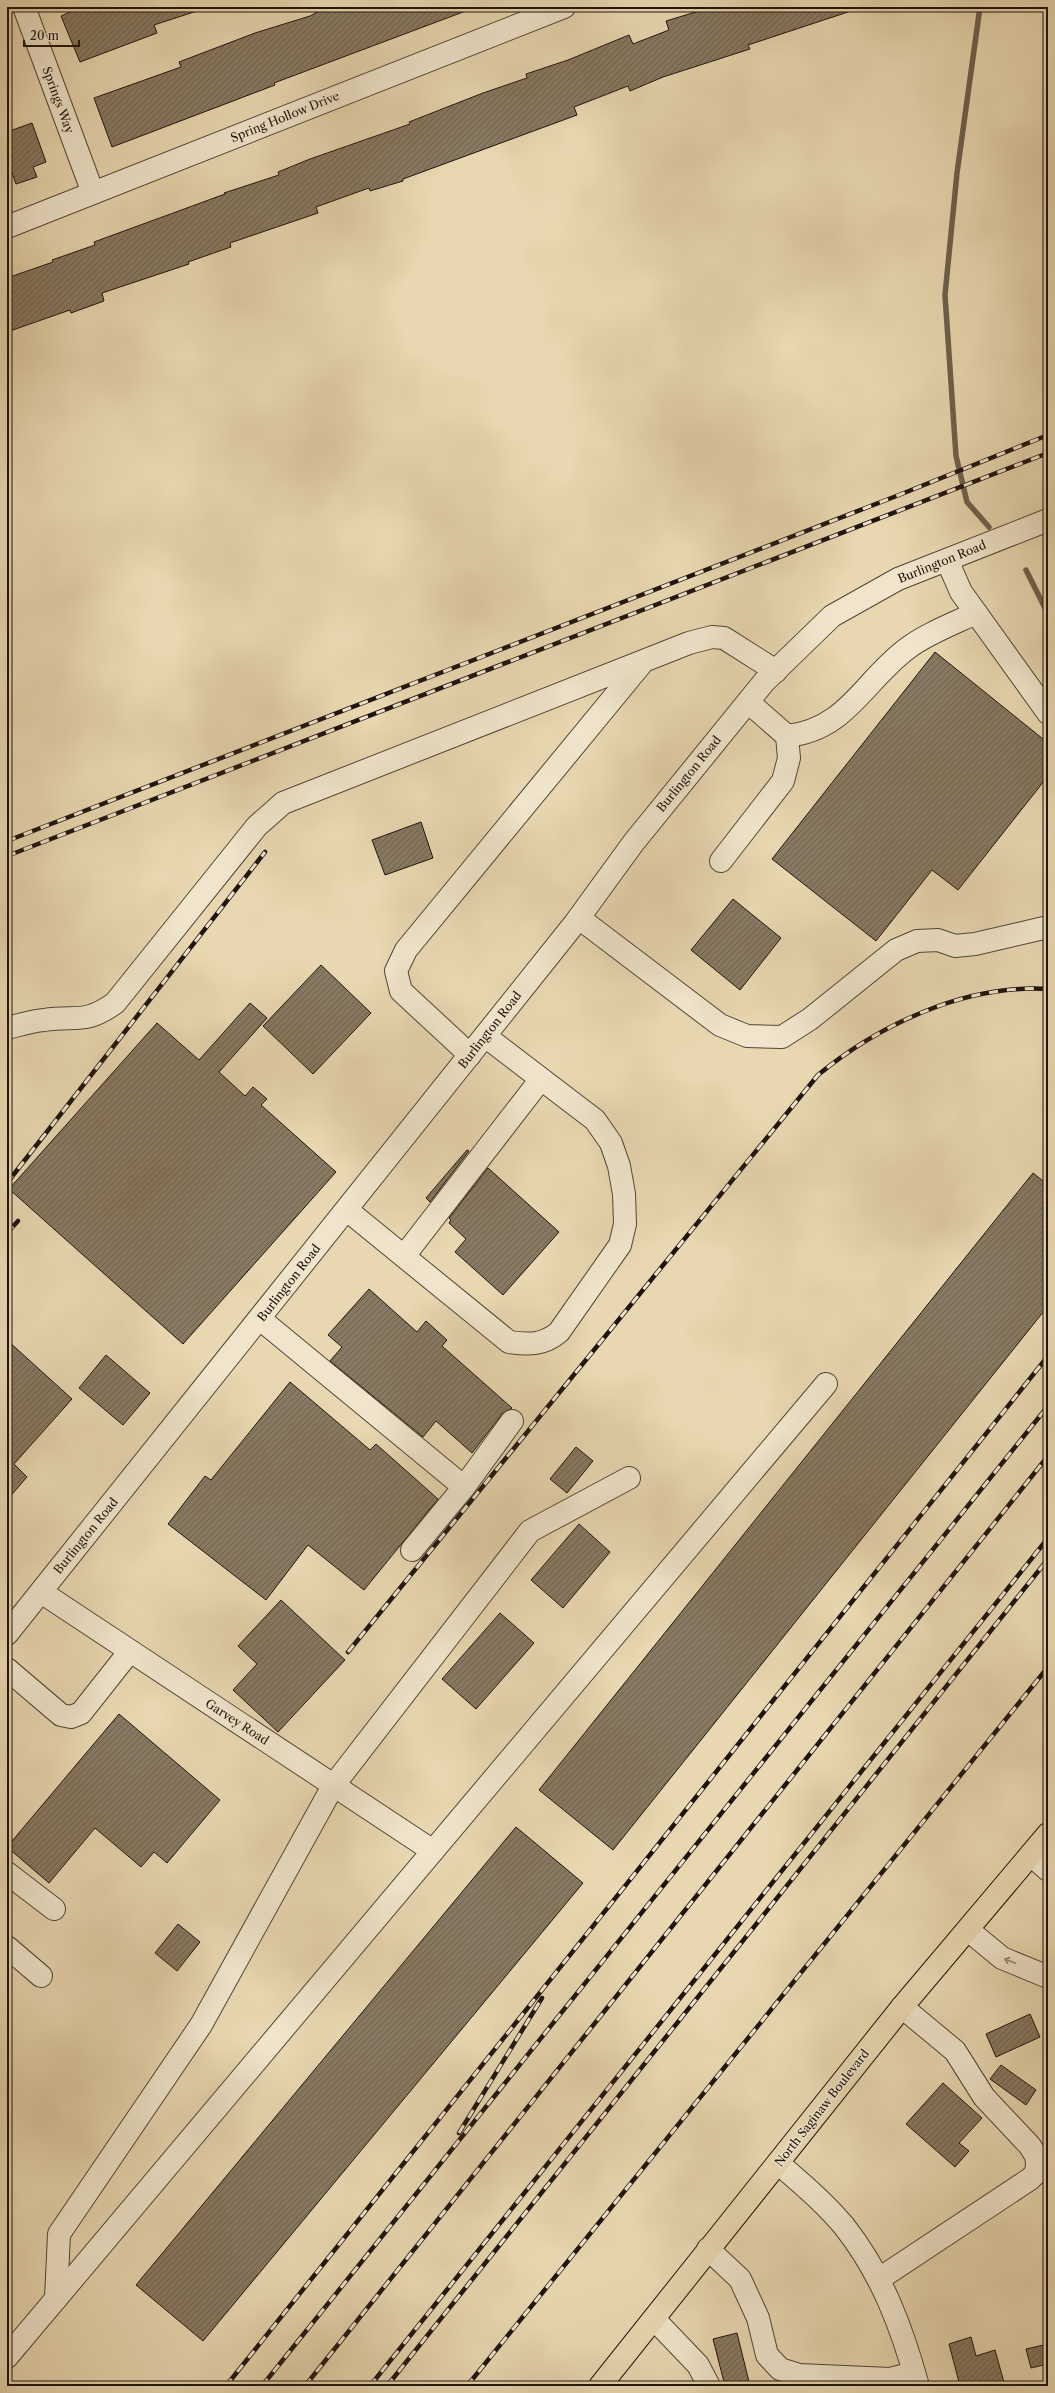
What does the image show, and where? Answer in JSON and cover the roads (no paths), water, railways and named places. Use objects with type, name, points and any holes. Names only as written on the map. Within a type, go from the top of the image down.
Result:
[{"type":"main road","name":"North Saginaw Boulevard","points":[[600,2386],[902,2007],[1048,1834]]},
{"type":"street","name":"Springs Way","points":[[24,7],[93,193]]},
{"type":"street","name":"Spring Hollow Drive","points":[[7,227],[564,7]]},
{"type":"street","name":"Burlington Road","points":[[7,1634],[470,1055],[578,918],[634,842],[748,702],[776,671],[832,616],[898,579],[1048,520]]},
{"type":"street","points":[[947,560],[961,592],[1048,713]]},
{"type":"street","points":[[787,736],[812,731],[834,720],[908,648],[976,613]]},
{"type":"street","points":[[7,1028],[44,1020],[78,1019],[100,1014],[115,1003],[257,826],[283,803],[689,643],[712,637],[724,638],[776,671]]},
{"type":"street","points":[[470,1055],[401,991],[396,971],[406,950],[642,662]]},
{"type":"street","points":[[721,861],[783,780],[789,758],[787,736],[748,702]]},
{"type":"street","points":[[578,918],[720,1025],[747,1036],[782,1037],[810,1020],[896,950],[917,941],[938,940],[955,946],[974,944],[1048,927]]},
{"type":"street","points":[[347,1210],[509,1342],[538,1344],[550,1339],[560,1332],[620,1245],[625,1224],[624,1194],[619,1166],[611,1143],[595,1120],[485,1036]]},
{"type":"street","points":[[404,1256],[542,1079]]},
{"type":"street","points":[[260,1319],[464,1486]]},
{"type":"street","points":[[7,2357],[826,1384]]},
{"type":"street","points":[[412,1550],[464,1486],[512,1421]]},
{"type":"street","points":[[56,2299],[59,2234],[201,2026],[333,1786],[530,1531],[629,1478]]},
{"type":"street","name":"Garvey Road","points":[[41,1592],[432,1851]]},
{"type":"street","points":[[7,1669],[61,1715],[71,1717],[81,1713],[130,1651]]},
{"type":"street","points":[[1030,1855],[1048,1870]]},
{"type":"street","points":[[7,1873],[54,1909]]},
{"type":"street","points":[[968,1930],[1002,1958],[1048,1975]]},
{"type":"street","points":[[7,1946],[41,1976]]},
{"type":"street","points":[[879,2279],[1030,2179],[1036,2173],[1037,2164],[1036,2156],[1030,2146],[984,2097],[955,2051],[902,2007]]},
{"type":"street","points":[[708,2249],[740,2279],[758,2318],[767,2355],[780,2369],[798,2375],[916,2380],[900,2327],[879,2279],[844,2226],[819,2199],[778,2163]]},
{"type":"street","points":[[654,2319],[698,2365],[709,2386]]},
{"type":"waterway","points":[[980,7],[957,173],[945,295],[956,456],[967,502],[989,527]]},
{"type":"waterway","points":[[1026,570],[1048,614]]},
{"type":"railway","points":[[7,841],[899,495],[1048,435]]},
{"type":"railway","points":[[7,856],[1048,453]]},
{"type":"railway","points":[[7,1183],[265,852]]},
{"type":"railway","points":[[348,1652],[818,1075],[842,1056],[869,1039],[896,1024],[926,1011],[986,993],[1017,989],[1048,989]]},
{"type":"railway","points":[[7,1233],[18,1221]]},
{"type":"railway","points":[[226,2386],[1048,1356]]},
{"type":"railway","points":[[262,2386],[1048,1406]]},
{"type":"railway","points":[[305,2386],[1048,1456]]},
{"type":"railway","points":[[370,2386],[1048,1538]]},
{"type":"railway","points":[[387,2386],[1048,1559]]},
{"type":"railway","points":[[467,2386],[1048,1667]]},
{"type":"railway","points":[[459,2133],[542,1998]]}]
